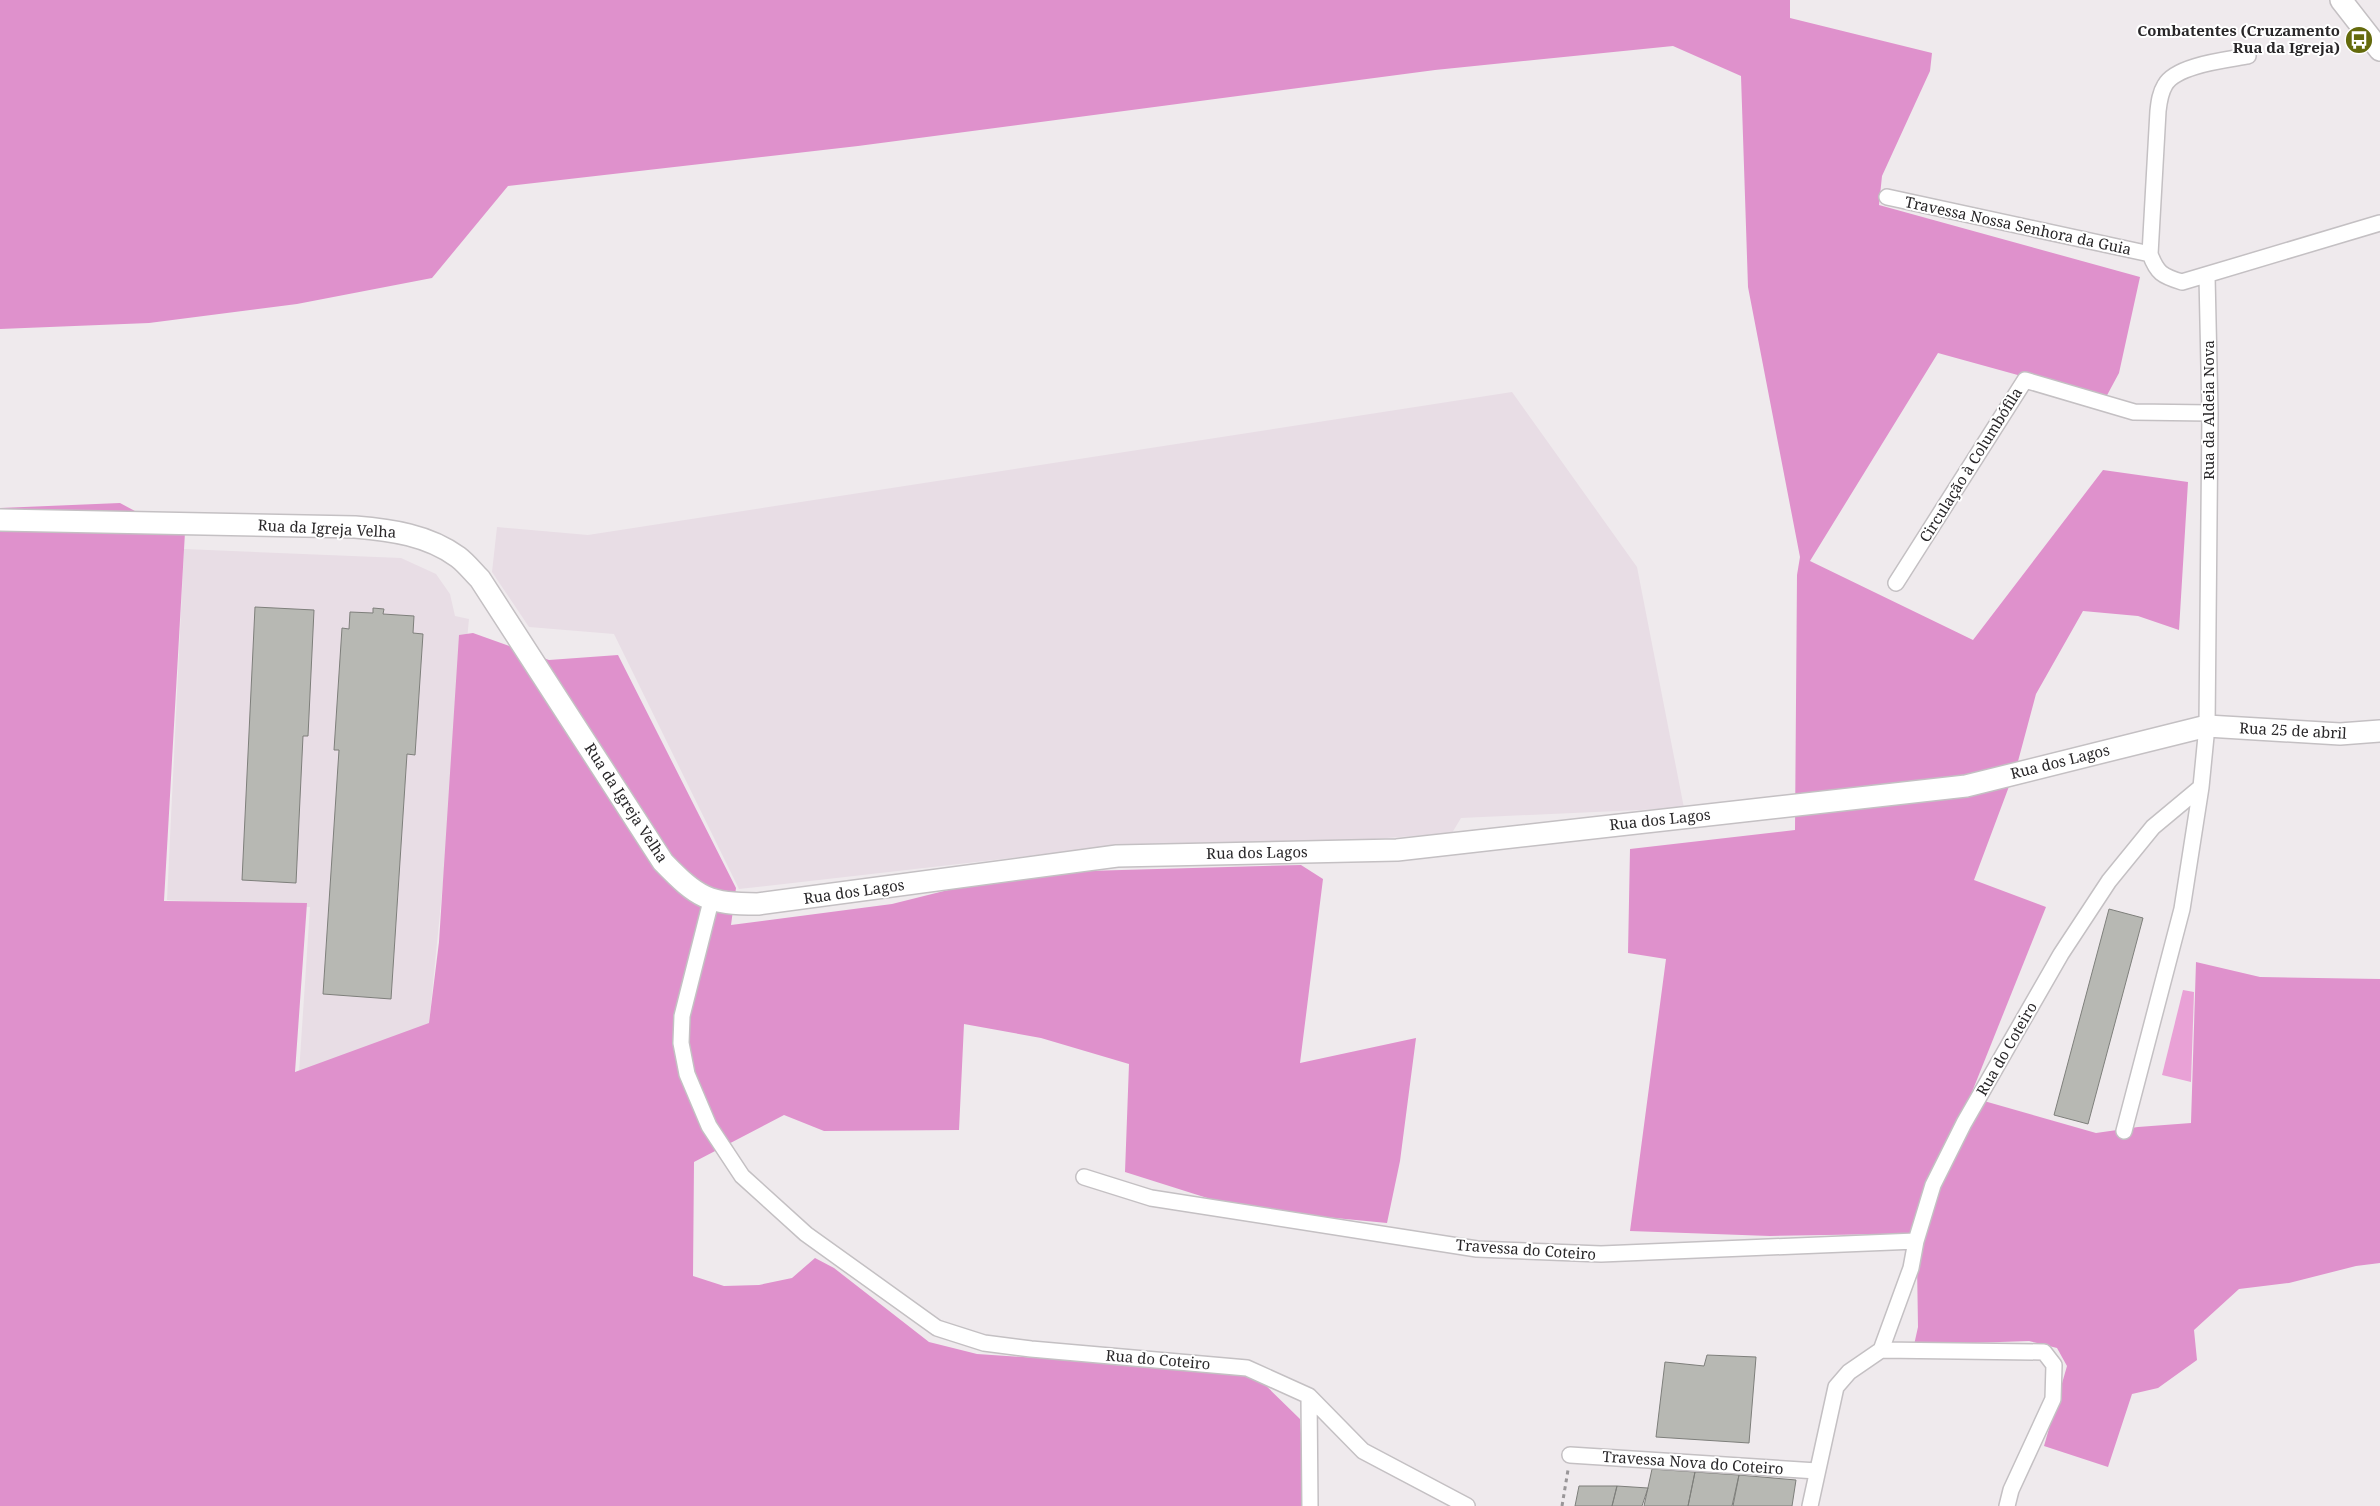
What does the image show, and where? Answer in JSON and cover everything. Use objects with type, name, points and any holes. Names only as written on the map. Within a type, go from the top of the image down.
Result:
[{"type":"street","points":[[2342,0],[2380,50]]},
{"type":"street","name":"Travessa Nossa Senhora da Guia","points":[[2207,276],[2182,282],[2166,277],[2155,268],[2150,254],[2160,98],[2165,84],[2175,74],[2191,68],[2248,56]]},
{"type":"street","name":"Travessa Nossa Senhora da Guia","points":[[1887,197],[2150,254]]},
{"type":"street","points":[[2207,276],[2380,223]]},
{"type":"street","name":"Rua da Aldeia Nova","points":[[2124,1131],[2182,909],[2201,786],[2207,726],[2210,413],[2207,276]]},
{"type":"street","name":"Circulação à Columbófila","points":[[1896,583],[2025,380],[2134,412],[2210,413]]},
{"type":"street","name":"Rua da Igreja Velha","points":[[0,520],[355,527],[389,530],[425,539],[458,557],[480,579],[663,862],[686,886],[711,901]]},
{"type":"street","name":"Rua 25 de abril","points":[[2207,726],[2340,734],[2380,731]]},
{"type":"street","name":"Rua dos Lagos","points":[[711,901],[734,904],[758,904],[1118,856],[1397,850],[1966,786],[2207,726]]},
{"type":"street","name":"Rua do Coteiro","points":[[1881,1350],[1911,1268],[1916,1241],[1933,1185],[1964,1123],[2062,954],[2109,881],[2153,827],[2201,786]]},
{"type":"street","name":"Rua do Coteiro","points":[[711,901],[682,1016],[681,1043],[687,1074],[709,1126],[742,1176],[806,1234],[937,1328],[984,1343],[1031,1350],[1247,1368],[1309,1396],[1363,1451],[1467,1506]]},
{"type":"street","name":"Travessa do Coteiro","points":[[1084,1177],[1151,1198],[1477,1249],[1601,1254],[1916,1241]]},
{"type":"street","points":[[1810,1506],[1836,1387],[1848,1372],[1881,1350],[2044,1352],[2054,1365],[2054,1399],[2011,1490],[2007,1506]]},
{"type":"street","points":[[1309,1396],[1310,1506]]},
{"type":"street","name":"Travessa Nova do Coteiro","points":[[1570,1455],[1817,1471]]},
{"type":"path","points":[[1562,1506],[1570,1455]]},
{"type":"shaded area","points":[[0,0],[1790,0],[1790,18],[1932,53],[1930,71],[1882,176],[1879,205],[2140,277],[2119,373],[2105,399],[1938,353],[1810,561],[1973,640],[2103,470],[2188,482],[2179,630],[2138,616],[2083,611],[2036,694],[2017,765],[1974,880],[2046,907],[1970,1097],[2096,1133],[2138,1127],[2191,1123],[2196,962],[2260,977],[2380,979],[2380,1263],[2356,1266],[2289,1283],[2239,1289],[2194,1330],[2197,1360],[2158,1388],[2132,1394],[2108,1467],[2044,1446],[2067,1366],[2057,1348],[2029,1341],[1914,1345],[1918,1327],[1917,1263],[1889,1234],[1770,1236],[1630,1231],[1666,959],[1628,953],[1630,849],[1795,830],[1797,575],[1800,557],[1748,287],[1741,76],[1673,46],[1435,70],[858,146],[508,186],[432,278],[297,304],[149,323],[0,329]]},
{"type":"shaded area","points":[[1512,392],[1637,567],[1684,808],[1461,818],[1452,833],[1308,844],[1127,845],[739,889],[614,634],[529,627],[492,572],[497,527],[588,535]]},
{"type":"shaded area","points":[[120,503],[174,532],[185,532],[164,901],[307,903],[295,1072],[429,1023],[439,942],[459,635],[473,633],[549,660],[618,655],[736,888],[731,925],[892,904],[1016,873],[1301,865],[1323,879],[1300,1063],[1416,1038],[1400,1161],[1387,1223],[1242,1209],[1125,1172],[1129,1064],[1041,1038],[964,1024],[959,1130],[824,1131],[784,1115],[694,1162],[693,1276],[724,1286],[759,1285],[792,1278],[815,1258],[834,1268],[929,1342],[977,1354],[1219,1370],[1255,1375],[1300,1419],[1306,1506],[0,1506],[0,508]]},
{"type":"shaded area","points":[[184,549],[401,558],[436,574],[450,594],[455,616],[469,619],[430,1014],[397,1318],[282,1330],[310,907],[167,900]]},
{"type":"shaded area","points":[[2183,990],[2194,992],[2191,1082],[2162,1075]]},
{"type":"building","points":[[255,607],[314,610],[308,736],[303,736],[296,883],[242,880]]},
{"type":"building","points":[[373,608],[384,609],[383,614],[414,616],[413,633],[423,634],[415,755],[407,754],[391,999],[323,994],[339,750],[334,750],[342,628],[349,629],[350,612],[373,613]]},
{"type":"building","points":[[2109,909],[2143,918],[2088,1124],[2054,1115]]},
{"type":"building","points":[[1707,1355],[1756,1357],[1749,1443],[1656,1437],[1665,1362],[1704,1366]]},
{"type":"building","points":[[1652,1469],[1695,1472],[1688,1506],[1644,1506]]},
{"type":"building","points":[[1695,1472],[1739,1475],[1732,1506],[1688,1506]]},
{"type":"building","points":[[1739,1475],[1796,1480],[1792,1506],[1733,1506]]},
{"type":"building","points":[[1579,1486],[1617,1486],[1612,1506],[1575,1506]]},
{"type":"building","points":[[1617,1486],[1648,1488],[1642,1506],[1612,1506]]},
{"type":"place","name":"Combatentes (Cruzamento Rua da Igreja)","points":[[2359,40]]}]
